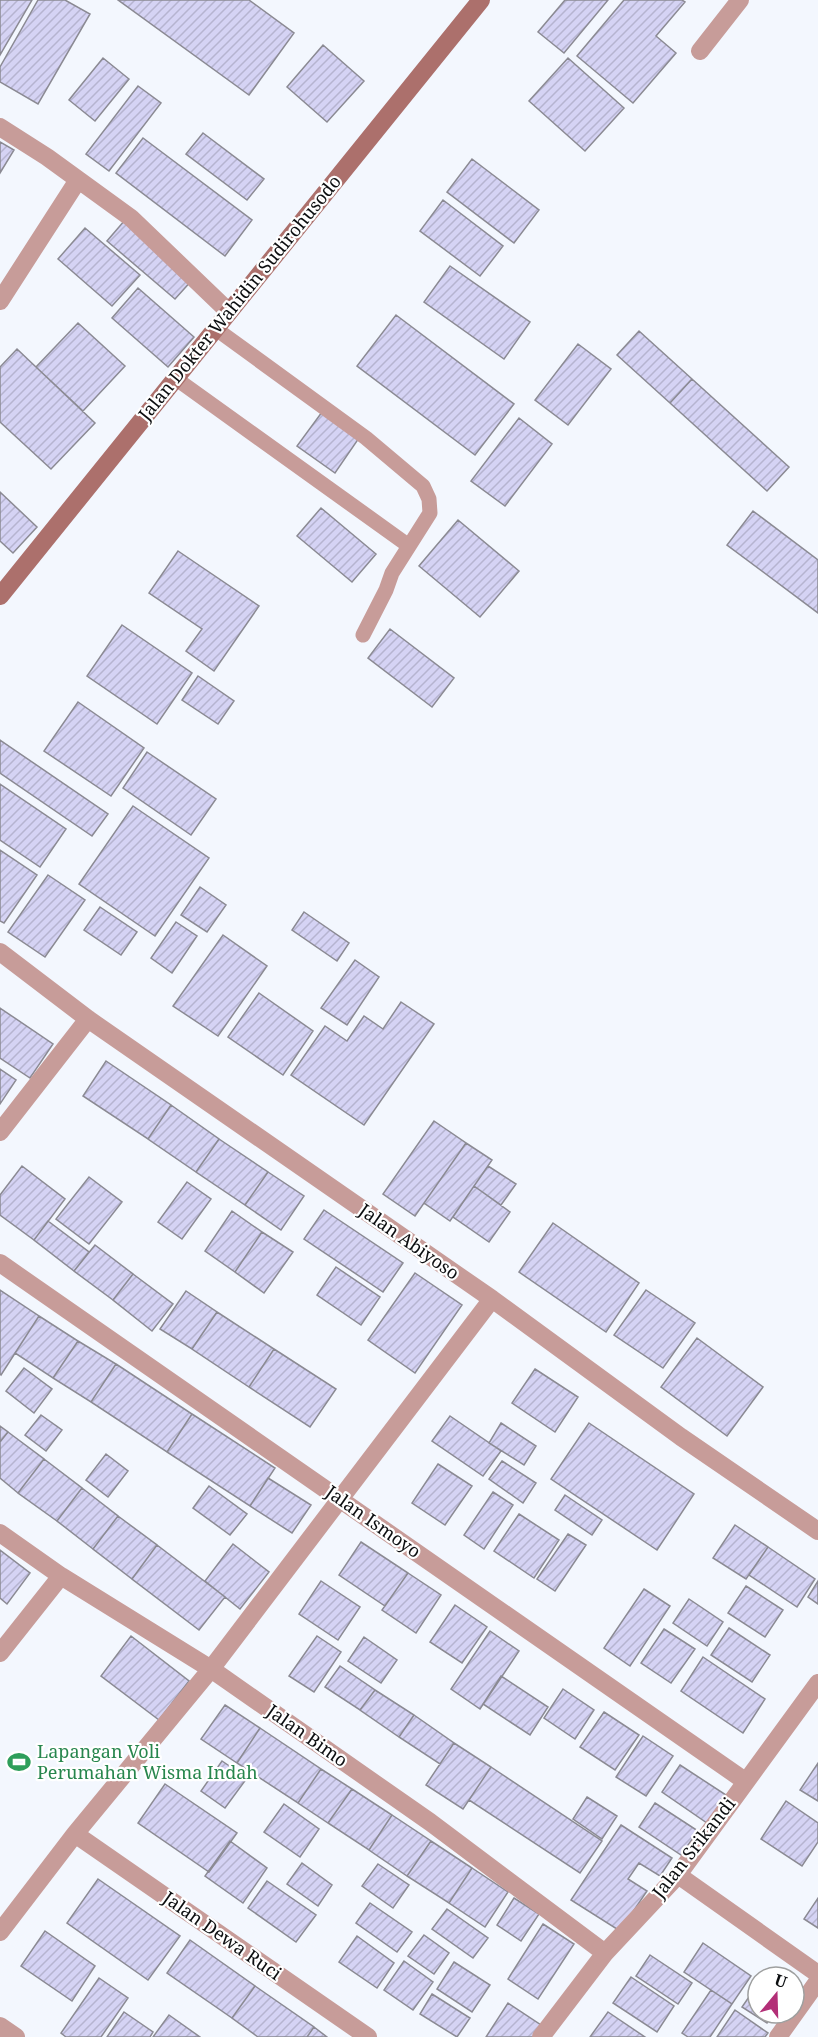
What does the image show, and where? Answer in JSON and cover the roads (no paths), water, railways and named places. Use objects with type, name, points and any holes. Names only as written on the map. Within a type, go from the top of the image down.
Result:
[{"type":"main road","name":"Jalan Dokter Wahidin Sudirohusodo","points":[[0,596],[481,0]]},
{"type":"street","points":[[700,51],[740,0]]},
{"type":"street","points":[[0,127],[131,218],[229,312]]},
{"type":"street","points":[[0,301],[78,180]]},
{"type":"street","name":"Jalan Abiyoso","points":[[0,952],[88,1019],[492,1299],[671,1430],[818,1532]]},
{"type":"street","points":[[0,1132],[88,1019]]},
{"type":"street","name":"Jalan Ismoyo","points":[[0,1263],[745,1781]]},
{"type":"street","points":[[0,1932],[75,1834],[211,1669],[492,1299]]},
{"type":"street","name":"Jalan Bimo","points":[[0,1533],[61,1576],[211,1669],[430,1822],[605,1953]]},
{"type":"street","points":[[0,1653],[61,1576]]},
{"type":"street","name":"Jalan Srikandi","points":[[541,2037],[605,1953],[678,1875],[818,1683]]},
{"type":"street","name":"Jalan Dewa Ruci","points":[[75,1834],[368,2037]]},
{"type":"street","points":[[678,1875],[818,1974]]},
{"type":"street","points":[[778,2037],[818,1981]]},
{"type":"street","points":[[0,2026],[16,2037]]},
{"type":"lane","points":[[216,328],[366,438],[423,486],[429,499],[430,513],[392,573],[363,635]]},
{"type":"lane","points":[[176,378],[409,546]]},
{"type":"place","name":"Lapangan Voli Perumahan Wisma Indah","points":[[19,1762]]}]
